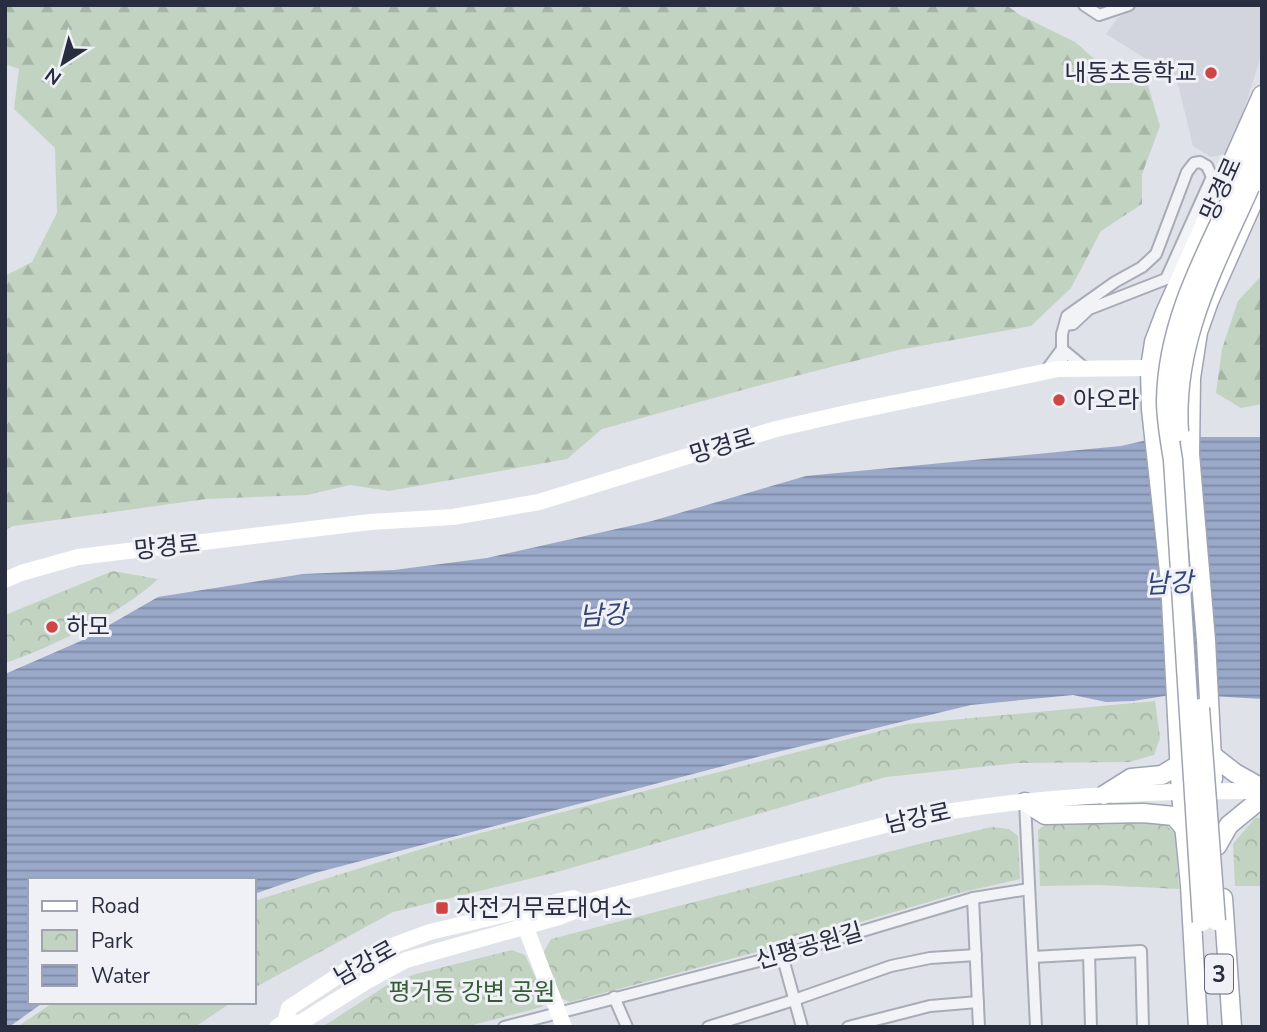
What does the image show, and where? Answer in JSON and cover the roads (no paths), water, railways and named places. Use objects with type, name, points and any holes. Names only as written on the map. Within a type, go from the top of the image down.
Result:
[{"type":"main road","name":"망경로","points":[[1150,368],[1154,342],[1165,313],[1262,95]]},
{"type":"main road","name":"3","points":[[1251,184],[1262,125]]},
{"type":"main road","name":"3","points":[[1221,1027],[1209,922],[1178,418],[1182,362],[1197,305],[1262,162]]},
{"type":"main road","points":[[1232,1027],[1213,791],[1190,454],[1190,415],[1191,378],[1198,332],[1251,184]]},
{"type":"main road","points":[[1191,378],[1150,368],[1171,581],[1181,794],[1190,885],[1198,1027]]},
{"type":"main road","points":[[1212,755],[1235,774],[1262,790]]},
{"type":"main road","points":[[1104,795],[1131,778],[1162,775],[1180,764]]},
{"type":"main road","points":[[1217,846],[1229,825],[1262,798]]},
{"type":"main road","points":[[1025,802],[1045,815],[1143,813],[1174,816],[1184,828]]},
{"type":"main road","name":"3","points":[[1207,1027],[1209,922]]},
{"type":"street","points":[[1084,5],[1099,16],[1129,5]]},
{"type":"street","points":[[1062,369],[1062,334],[1067,316],[1142,267],[1156,254],[1187,172],[1194,163],[1200,162],[1208,166],[1212,177],[1166,279],[1089,309],[1073,324],[1065,325]]},
{"type":"street","points":[[1062,349],[1086,369]]},
{"type":"street","points":[[1045,372],[1062,349]]},
{"type":"street","name":"망경로","points":[[5,580],[78,557],[370,522],[453,517],[539,502],[776,429],[1062,369],[1150,368]]},
{"type":"street","name":"남강로","points":[[583,903],[573,898],[430,932],[397,944],[353,966],[289,1008],[281,1024],[300,1023],[406,960],[559,918],[577,911],[583,903],[908,819],[957,809],[1081,795],[1262,790]]},
{"type":"street","points":[[1025,802],[1036,1027]]},
{"type":"street","name":"신평공원길","points":[[510,1026],[561,1020],[614,997],[782,955],[974,898],[1029,889]]},
{"type":"street","points":[[974,898],[979,1027]]},
{"type":"street","points":[[520,911],[561,1020]]},
{"type":"street","points":[[537,957],[539,939],[559,918]]},
{"type":"street","points":[[493,937],[523,945],[537,957]]},
{"type":"street","points":[[1032,957],[1140,951],[1143,1027]]},
{"type":"street","points":[[1088,954],[1091,1027]]},
{"type":"street","points":[[782,955],[802,1027]]},
{"type":"street","points":[[708,1027],[891,966],[930,958],[976,955]]},
{"type":"street","points":[[614,997],[627,1027]]},
{"type":"street","points":[[848,1027],[930,1006],[978,1002]]},
{"type":"water","name":"남강","points":[[1160,437],[1262,437],[1262,699],[1177,694],[1106,702],[1073,695],[971,705],[773,753],[315,873],[256,893],[256,878],[28,878],[28,1004],[41,1004],[9,1027],[5,1027],[5,674],[83,640],[158,597],[303,574],[394,570],[487,558],[652,521],[806,476],[1121,446]]},
{"type":"place","name":"내동초등학교","points":[[1211,73]]},
{"type":"place","name":"아오라","points":[[1059,400]]},
{"type":"place","name":"하모","points":[[52,627]]},
{"type":"place","name":"자전거무료대여소","points":[[442,908]]},
{"type":"park label","name":"평거동 강변 공원","points":[[472,992]]}]
